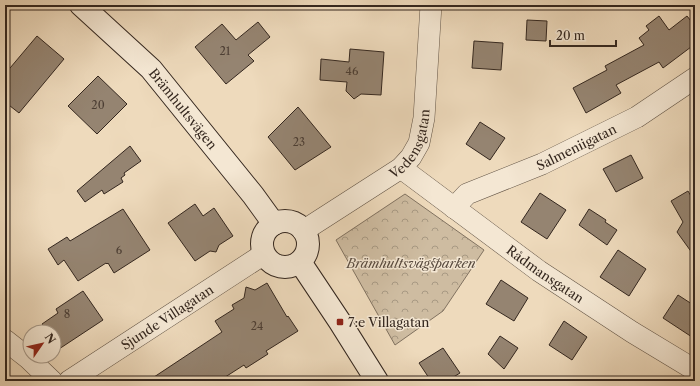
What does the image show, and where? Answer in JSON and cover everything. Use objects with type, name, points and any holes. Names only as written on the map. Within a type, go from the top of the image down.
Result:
[{"type":"street","name":"Brämhultsvägen","points":[[80,5],[151,69],[253,195],[274,224]]},
{"type":"street","name":"Vedensgatan","points":[[303,231],[401,168],[419,143],[424,118],[431,5]]},
{"type":"street","name":"Salmeniigatan","points":[[454,208],[467,194],[542,164],[637,117],[695,78]]},
{"type":"street","name":"Rådmansgatan","points":[[401,168],[539,271],[632,332],[695,370]]},
{"type":"street","points":[[286,221],[293,222],[303,231],[307,241],[307,247],[306,252],[300,262],[287,267],[280,266],[268,260],[262,248],[262,240],[268,228],[274,224],[286,221]]},
{"type":"street","name":"Sjunde Villagatan","points":[[69,381],[264,254]]},
{"type":"street","points":[[300,262],[377,381]]},
{"type":"street","points":[[5,340],[28,358],[52,381]]},
{"type":"green space","name":"Brämhultsvägsparken","points":[[405,194],[484,250],[443,311],[395,345],[336,240]]},
{"type":"building","points":[[659,16],[669,30],[687,16],[695,26],[695,44],[663,68],[659,62],[616,85],[621,93],[586,113],[573,88],[607,70],[605,66],[644,45],[639,38],[649,30],[646,26]]},
{"type":"building","points":[[527,20],[547,21],[546,41],[526,40]]},
{"type":"building","points":[[258,22],[270,37],[248,55],[254,61],[226,84],[195,47],[222,24],[236,40]]},
{"type":"building","points":[[37,36],[64,59],[19,113],[5,102],[5,74]]},
{"type":"building","points":[[474,41],[503,43],[501,70],[472,68]]},
{"type":"building","points":[[350,49],[384,52],[381,95],[361,94],[354,99],[346,91],[347,82],[320,80],[321,59],[349,62]]},
{"type":"building","points":[[98,76],[127,104],[97,134],[68,106]]},
{"type":"building","points":[[298,107],[331,147],[295,170],[268,137]]},
{"type":"building","points":[[480,122],[505,138],[490,160],[466,144]]},
{"type":"building","points":[[130,146],[141,161],[124,173],[125,175],[121,178],[123,182],[104,194],[102,190],[85,202],[77,191]]},
{"type":"building","points":[[631,155],[643,178],[616,192],[603,169]]},
{"type":"building","points":[[688,191],[695,203],[695,257],[677,232],[683,222],[671,201]]},
{"type":"building","points":[[540,193],[566,210],[547,239],[521,222]]},
{"type":"building","points":[[195,204],[203,216],[214,208],[233,236],[219,245],[216,252],[210,251],[195,261],[168,223]]},
{"type":"building","points":[[123,209],[150,250],[114,273],[108,263],[106,263],[78,281],[64,260],[58,265],[48,249],[67,237],[70,241]]},
{"type":"building","points":[[589,209],[606,220],[605,222],[617,230],[607,245],[579,225]]},
{"type":"building","points":[[618,250],[646,269],[629,296],[600,277]]},
{"type":"building","points":[[501,280],[528,298],[514,321],[486,304]]},
{"type":"building","points":[[267,283],[287,317],[288,316],[298,331],[266,351],[268,354],[246,368],[244,365],[219,381],[148,381],[222,332],[215,321],[234,309],[232,305],[244,298],[246,287],[255,290]]},
{"type":"building","points":[[83,291],[103,320],[62,347],[62,324],[42,324],[58,313],[56,309]]},
{"type":"building","points":[[678,295],[695,306],[695,339],[663,318]]},
{"type":"building","points":[[564,321],[587,337],[572,360],[549,345]]},
{"type":"building","points":[[500,336],[518,348],[504,369],[488,354]]},
{"type":"building","points":[[443,348],[460,373],[447,381],[431,381],[419,363]]},
{"type":"place","name":"7:e Villagatan","points":[[340,322]]}]
